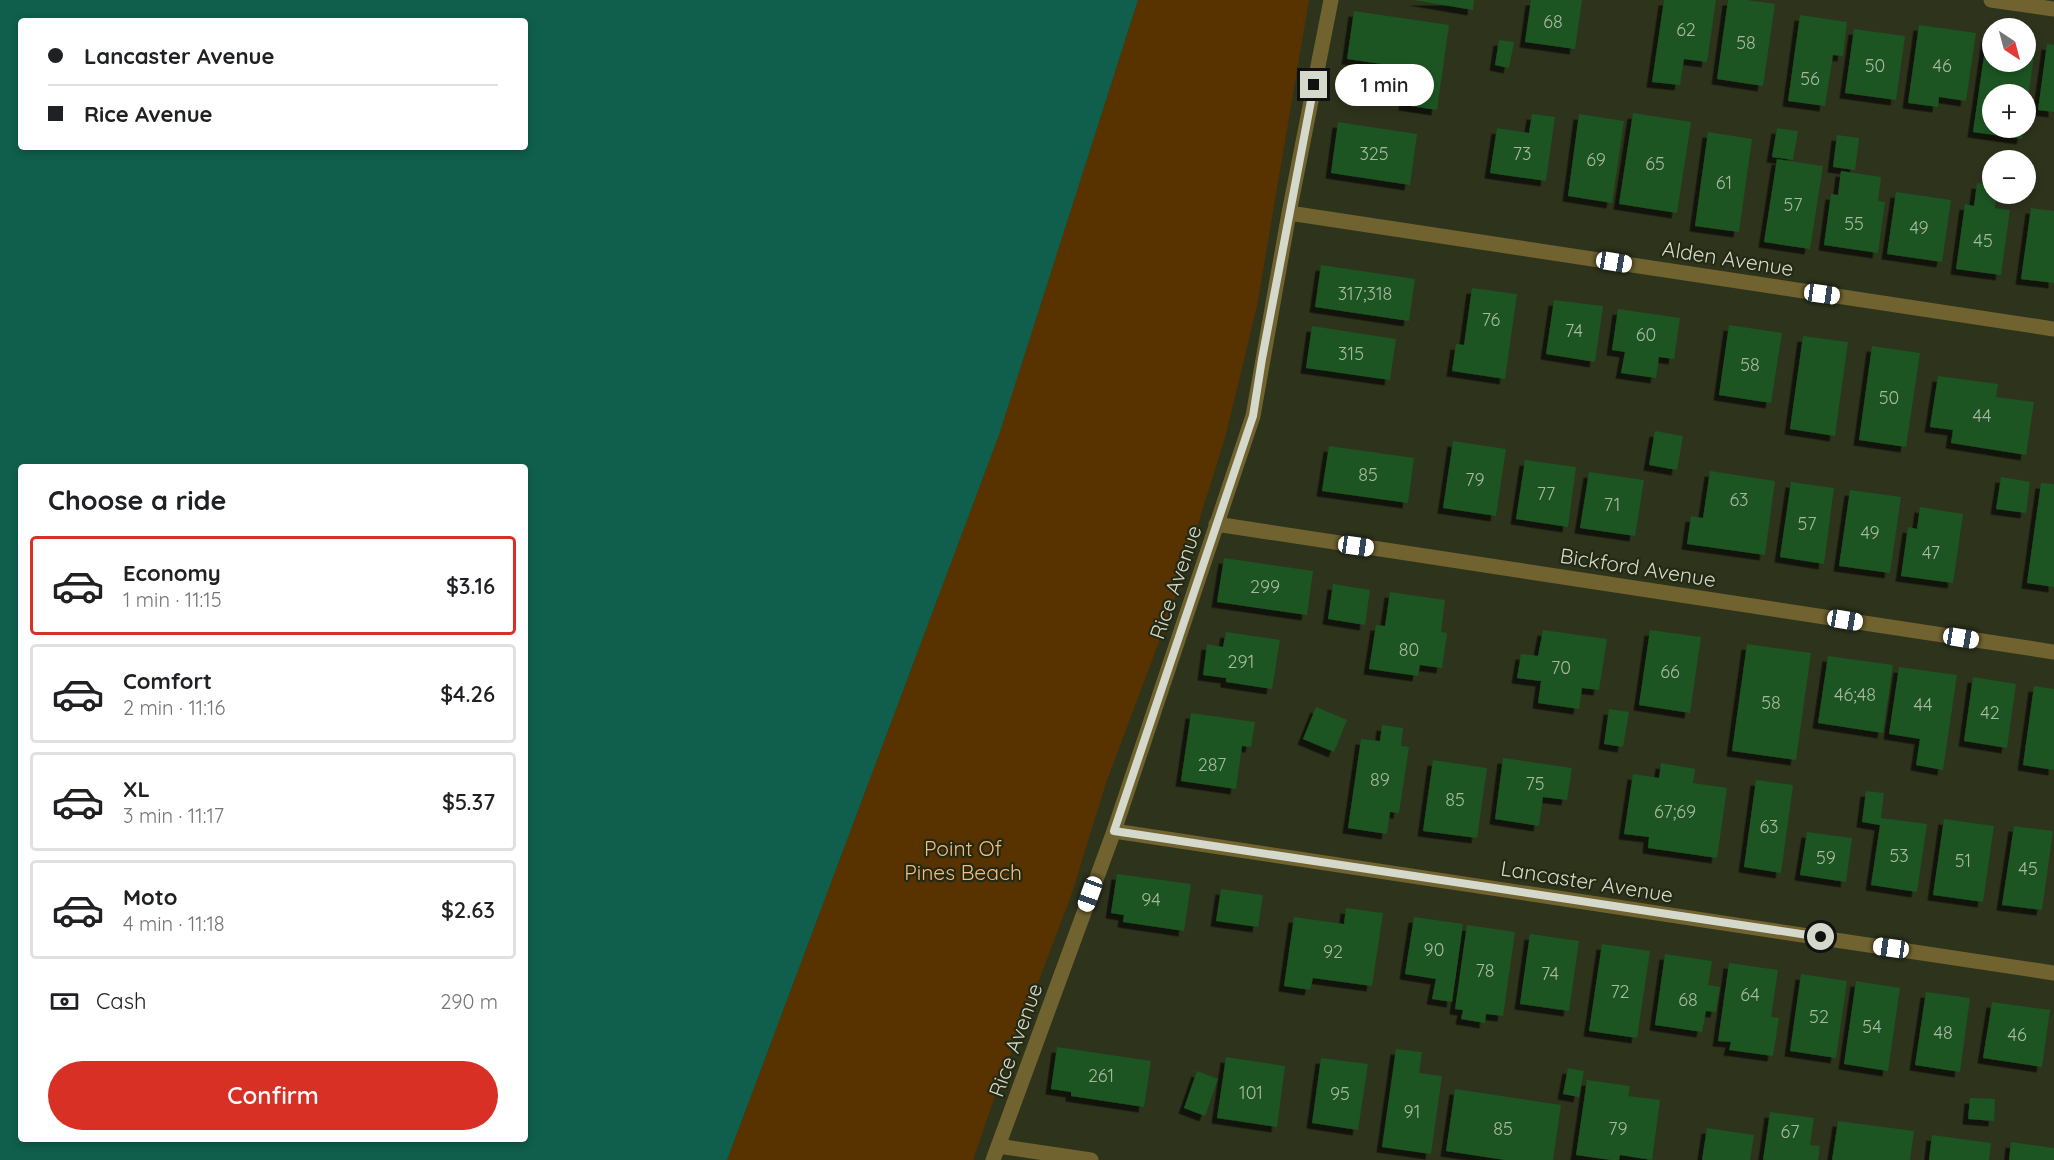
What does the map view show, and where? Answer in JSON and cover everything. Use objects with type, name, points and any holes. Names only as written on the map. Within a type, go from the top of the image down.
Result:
[{"type":"street","name":"Rice Avenue","points":[[996,1153],[1114,831],[1253,416],[1331,0]]},
{"type":"street","points":[[1991,0],[2054,9]]},
{"type":"street","name":"Alden Avenue","points":[[1290,213],[2054,328]]},
{"type":"street","name":"Bickford Avenue","points":[[1216,524],[2054,652]]},
{"type":"street","name":"Lancaster Avenue","points":[[1114,831],[2054,973]]},
{"type":"street","points":[[996,1153],[1092,1160]]},
{"type":"green space","name":"Point Of Pines Beach","points":[[1138,0],[1309,0],[1257,306],[1225,438],[1171,610],[1106,783],[1071,896],[973,1160],[727,1160],[999,435]]},
{"type":"water","points":[[0,0],[1138,0],[999,435],[727,1160],[0,1160]]},
{"type":"building","points":[[1414,0],[1474,0],[1473,10]]},
{"type":"building","points":[[1531,0],[1582,0],[1575,49],[1525,42]]},
{"type":"building","points":[[1664,0],[1716,0],[1707,62],[1684,59],[1680,85],[1652,82]]},
{"type":"building","points":[[1728,0],[1775,4],[1763,86],[1717,79]]},
{"type":"building","points":[[1354,11],[1449,25],[1437,110],[1404,105],[1409,68],[1347,59]]},
{"type":"building","points":[[1800,15],[1847,22],[1843,56],[1833,55],[1825,106],[1788,101]]},
{"type":"building","points":[[1919,25],[1976,33],[1966,101],[1939,97],[1938,107],[1908,103]]},
{"type":"building","points":[[1854,29],[1905,36],[1896,100],[1845,93]]},
{"type":"building","points":[[1499,40],[1514,42],[1509,68],[1495,65]]},
{"type":"building","points":[[2047,44],[2054,45],[2054,112],[2038,110]]},
{"type":"building","points":[[1982,70],[1982,72],[2032,72],[2030,84],[1982,84],[1982,133],[1973,132]]},
{"type":"building","points":[[1633,113],[1691,122],[1677,213],[1619,204]]},
{"type":"building","points":[[1532,114],[1555,117],[1546,181],[1490,173],[1497,128],[1529,133]]},
{"type":"building","points":[[1579,114],[1624,121],[1612,203],[1568,196]]},
{"type":"building","points":[[1338,122],[1417,134],[1410,185],[1331,173]]},
{"type":"building","points":[[1777,128],[1798,131],[1793,160],[1772,157]]},
{"type":"building","points":[[1708,132],[1752,139],[1739,232],[1695,226]]},
{"type":"building","points":[[1837,135],[1859,138],[1855,170],[1833,167]]},
{"type":"building","points":[[1777,159],[1823,166],[1810,249],[1764,242]]},
{"type":"building","points":[[1841,171],[1881,177],[1878,201],[1885,202],[1878,253],[1824,245],[1831,194],[1838,195]]},
{"type":"building","points":[[1977,183],[1982,184],[1982,204],[1996,204],[1995,208],[2010,210],[2001,275],[1956,269],[1965,204],[1974,206]]},
{"type":"building","points":[[1896,192],[1951,200],[1942,262],[1887,254]]},
{"type":"building","points":[[2031,208],[2054,211],[2054,283],[2021,279]]},
{"type":"building","points":[[1321,265],[1415,279],[1409,321],[1315,307]]},
{"type":"building","points":[[1472,288],[1517,294],[1505,379],[1452,371],[1456,344],[1464,345]]},
{"type":"building","points":[[1554,300],[1603,306],[1595,362],[1546,354]]},
{"type":"building","points":[[1618,309],[1680,318],[1674,359],[1659,357],[1656,378],[1621,373],[1625,352],[1612,350]]},
{"type":"building","points":[[1729,325],[1782,333],[1771,403],[1719,395]]},
{"type":"building","points":[[1312,326],[1396,339],[1390,380],[1306,368]]},
{"type":"building","points":[[1803,336],[1848,342],[1835,436],[1790,429]]},
{"type":"building","points":[[1872,346],[1920,353],[1906,447],[1859,440]]},
{"type":"building","points":[[1938,376],[1998,384],[1996,397],[2034,402],[2026,455],[1951,443],[1953,430],[1930,427]]},
{"type":"building","points":[[1655,431],[1683,436],[1677,470],[1649,465]]},
{"type":"building","points":[[1453,441],[1506,449],[1496,516],[1443,508]]},
{"type":"building","points":[[1329,446],[1414,458],[1408,503],[1322,491]]},
{"type":"building","points":[[1525,460],[1576,467],[1568,527],[1516,519]]},
{"type":"building","points":[[1710,471],[1775,481],[1765,555],[1687,544],[1691,516],[1703,518]]},
{"type":"building","points":[[1589,472],[1644,480],[1635,536],[1580,528]]},
{"type":"building","points":[[2001,477],[2030,482],[2026,513],[1996,509]]},
{"type":"building","points":[[1791,482],[1834,488],[1824,564],[1780,557]]},
{"type":"building","points":[[2041,483],[2054,484],[2054,587],[2027,583]]},
{"type":"building","points":[[1850,490],[1901,497],[1890,573],[1839,566]]},
{"type":"building","points":[[1920,507],[1963,514],[1953,583],[1901,576],[1908,527],[1917,529]]},
{"type":"building","points":[[1224,558],[1313,571],[1307,615],[1217,602]]},
{"type":"building","points":[[1333,584],[1370,590],[1365,625],[1328,619]]},
{"type":"building","points":[[1390,592],[1445,600],[1441,632],[1447,633],[1442,668],[1420,665],[1418,676],[1369,669],[1376,625],[1385,626]]},
{"type":"building","points":[[1543,630],[1607,639],[1599,690],[1582,688],[1579,709],[1538,703],[1541,681],[1517,678],[1521,654],[1538,656]]},
{"type":"building","points":[[1650,630],[1701,637],[1690,713],[1639,705]]},
{"type":"building","points":[[1226,632],[1280,640],[1272,689],[1226,682],[1226,678],[1203,675],[1207,644],[1223,647]]},
{"type":"building","points":[[1747,644],[1811,653],[1796,760],[1732,751]]},
{"type":"building","points":[[1828,656],[1893,665],[1883,733],[1818,723]]},
{"type":"building","points":[[1899,667],[1957,675],[1943,770],[1916,765],[1920,739],[1889,734]]},
{"type":"building","points":[[1973,677],[2016,684],[2007,748],[1964,741]]},
{"type":"building","points":[[2034,686],[2054,689],[2054,770],[2023,765]]},
{"type":"building","points":[[1316,707],[1347,720],[1334,752],[1303,739]]},
{"type":"building","points":[[1609,709],[1629,712],[1623,747],[1604,744]]},
{"type":"building","points":[[1191,713],[1255,722],[1251,747],[1242,746],[1236,789],[1181,781]]},
{"type":"building","points":[[1382,725],[1403,728],[1401,746],[1409,747],[1399,813],[1390,812],[1387,834],[1348,828],[1361,739],[1380,741]]},
{"type":"building","points":[[1503,758],[1572,768],[1567,800],[1543,797],[1539,826],[1495,819]]},
{"type":"building","points":[[1433,760],[1487,768],[1477,838],[1423,831]]},
{"type":"building","points":[[1661,763],[1695,769],[1693,783],[1727,788],[1717,858],[1648,848],[1649,837],[1624,834],[1633,774],[1659,778]]},
{"type":"building","points":[[1756,780],[1793,785],[1781,873],[1744,867]]},
{"type":"building","points":[[1866,791],[1884,793],[1881,818],[1927,824],[1917,892],[1871,885],[1880,825],[1862,822]]},
{"type":"building","points":[[1944,819],[1994,826],[1983,902],[1933,895]]},
{"type":"building","points":[[2014,826],[2053,831],[2042,910],[2002,905]]},
{"type":"building","points":[[1807,832],[1852,838],[1846,882],[1800,875]]},
{"type":"building","points":[[1117,874],[1191,884],[1184,931],[1123,922],[1124,915],[1111,913]]},
{"type":"building","points":[[1221,889],[1263,895],[1258,927],[1216,921]]},
{"type":"building","points":[[1346,908],[1383,913],[1372,986],[1313,978],[1310,990],[1284,986],[1294,917],[1344,924]]},
{"type":"building","points":[[1414,917],[1463,924],[1452,1002],[1432,999],[1436,979],[1405,974]]},
{"type":"building","points":[[1467,925],[1515,932],[1503,1016],[1486,1014],[1485,1023],[1461,1019],[1463,1010],[1455,1009]]},
{"type":"building","points":[[1530,934],[1579,941],[1569,1011],[1520,1004]]},
{"type":"building","points":[[1602,944],[1650,951],[1637,1038],[1589,1031]]},
{"type":"building","points":[[1665,954],[1712,961],[1708,985],[1720,987],[1716,1012],[1706,1011],[1702,1032],[1655,1025]]},
{"type":"building","points":[[1729,963],[1778,970],[1771,1017],[1779,1018],[1773,1056],[1729,1050],[1731,1042],[1718,1041]]},
{"type":"building","points":[[1801,974],[1847,981],[1836,1058],[1790,1051]]},
{"type":"building","points":[[1856,981],[1900,988],[1888,1071],[1844,1064]]},
{"type":"building","points":[[1926,992],[1970,998],[1960,1072],[1915,1065]]},
{"type":"building","points":[[1992,1002],[2050,1010],[2042,1067],[1983,1058]]},
{"type":"building","points":[[1057,1047],[1151,1061],[1144,1107],[1071,1096],[1071,1092],[1051,1089]]},
{"type":"building","points":[[1396,1049],[1422,1052],[1419,1073],[1442,1076],[1431,1154],[1382,1147]]},
{"type":"building","points":[[1226,1057],[1285,1066],[1277,1127],[1217,1118]]},
{"type":"building","points":[[1321,1058],[1368,1064],[1358,1130],[1312,1123]]},
{"type":"building","points":[[1568,1068],[1584,1071],[1579,1097],[1563,1094]]},
{"type":"building","points":[[1197,1071],[1218,1079],[1205,1116],[1184,1108]]},
{"type":"building","points":[[1587,1080],[1630,1086],[1628,1096],[1660,1100],[1652,1160],[1620,1155],[1619,1160],[1611,1160],[1576,1155]]},
{"type":"building","points":[[1455,1089],[1561,1105],[1553,1160],[1505,1160],[1446,1151]]},
{"type":"building","points":[[1970,1098],[1995,1099],[1994,1121],[1968,1119]]},
{"type":"building","points":[[1770,1112],[1814,1118],[1810,1145],[1820,1146],[1818,1160],[1763,1160]]},
{"type":"building","points":[[1838,1121],[1914,1131],[1910,1160],[1832,1160]]},
{"type":"building","points":[[1707,1128],[1754,1135],[1750,1160],[1702,1160]]},
{"type":"building","points":[[1932,1135],[1991,1143],[1989,1160],[1929,1160]]},
{"type":"building","points":[[2011,1142],[2054,1148],[2054,1160],[2009,1160]]},
{"type":"route","points":[[1314,85],[1253,416],[1114,831],[1821,937]]}]
